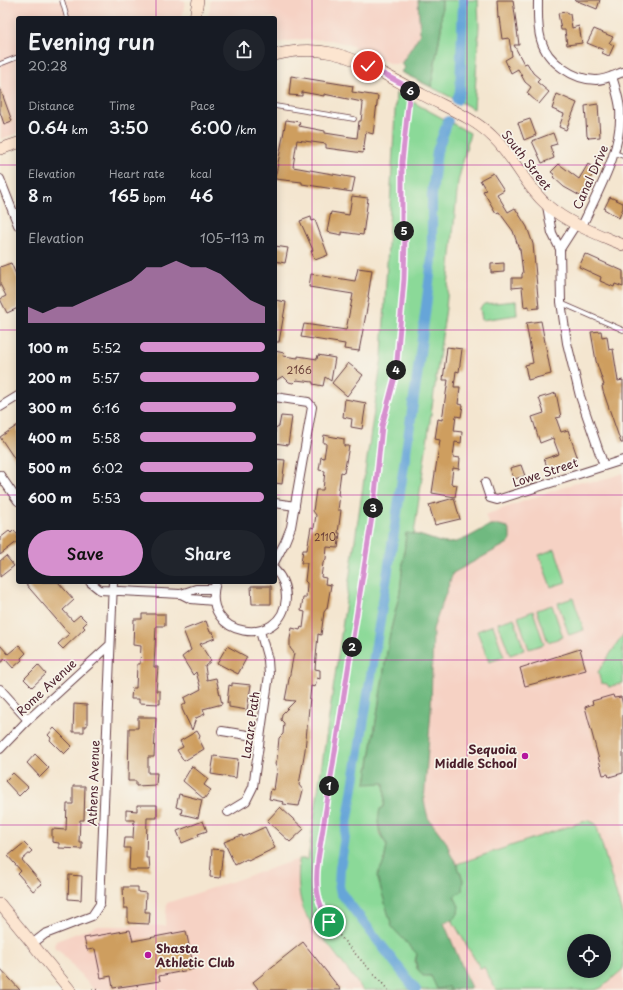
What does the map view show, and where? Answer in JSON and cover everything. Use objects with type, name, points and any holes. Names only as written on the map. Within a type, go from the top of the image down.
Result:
[{"type":"street","points":[[195,16],[198,0]]},
{"type":"street","points":[[538,0],[538,24],[541,41],[554,61],[563,69],[581,78],[596,80],[623,72]]},
{"type":"street","name":"South Street","points":[[277,55],[305,51],[333,53],[360,63],[469,118],[487,131],[500,144],[530,189],[547,206],[558,214],[579,225],[623,245]]},
{"type":"street","name":"Canal Drive","points":[[560,249],[579,225],[615,153],[620,136],[621,113],[612,76]]},
{"type":"street","points":[[0,149],[16,144]]},
{"type":"street","points":[[0,179],[16,220]]},
{"type":"street","points":[[547,206],[552,233],[560,249],[561,302],[572,368],[604,466]]},
{"type":"street","points":[[0,407],[16,397]]},
{"type":"street","points":[[277,397],[308,402],[312,408],[295,506],[288,535],[277,557]]},
{"type":"street","name":"Lowe Street","points":[[485,483],[490,498],[497,500],[623,460]]},
{"type":"street","points":[[0,475],[16,498]]},
{"type":"street","points":[[277,503],[295,506]]},
{"type":"street","points":[[181,594],[215,585],[214,601],[218,613],[228,625],[243,631],[260,630],[276,620],[282,612],[285,602],[285,588],[277,574]]},
{"type":"street","points":[[92,584],[100,590],[181,594],[191,598],[214,601]]},
{"type":"street","name":"Athens Avenue","points":[[32,944],[45,934],[92,916],[100,904],[113,584]]},
{"type":"street","name":"Lazare Path","points":[[228,812],[242,804],[252,792],[270,675],[268,660],[260,630]]},
{"type":"street","name":"Rome Avenue","points":[[0,749],[28,720],[110,644]]},
{"type":"street","points":[[0,689],[28,720]]},
{"type":"street","points":[[222,731],[260,737]]},
{"type":"street","points":[[0,904],[70,990]]},
{"type":"lane","points":[[62,0],[66,16]]},
{"type":"lane","points":[[0,64],[16,58]]},
{"type":"lane","points":[[277,106],[354,118]]},
{"type":"lane","points":[[615,153],[623,156]]},
{"type":"lane","points":[[561,302],[623,330]]},
{"type":"path","points":[[388,990],[336,931],[322,910],[318,900],[316,872],[374,504],[382,426],[396,373],[398,333],[404,293],[405,235],[402,221],[402,162],[410,88]]},
{"type":"path","points":[[123,990],[138,989],[137,984]]},
{"type":"path","points":[[92,989],[99,990]]},
{"type":"shaded area","points":[[0,0],[185,0],[182,16],[16,16],[16,134],[1,139]]},
{"type":"shaded area","points":[[211,0],[418,0],[420,34],[401,64],[391,64],[350,45],[331,40],[302,39],[277,43],[277,16],[208,16]]},
{"type":"shaded area","name":"Sequoia Middle School","points":[[623,473],[623,990],[471,990],[444,923],[452,920],[457,864],[451,855],[447,843],[428,818],[424,801],[431,710],[433,629],[452,573],[510,542],[499,525],[490,525],[485,515],[581,481],[596,482]]},
{"type":"shaded area","points":[[299,859],[298,890],[303,911],[315,930],[363,990],[94,990],[60,951],[55,948],[54,945],[56,941],[96,926],[165,926],[167,903]]},
{"type":"green space","points":[[418,0],[442,0],[441,29],[431,87],[401,72],[405,67],[401,64],[420,34]]},
{"type":"green space","points":[[442,0],[478,0],[479,26],[474,109],[431,87],[441,29]]},
{"type":"green space","points":[[396,93],[470,133],[458,182],[446,308],[414,534],[406,534],[400,592],[390,633],[366,783],[384,783],[384,807],[380,809],[379,833],[387,845],[384,862],[377,876],[409,944],[417,954],[415,961],[417,969],[449,987],[451,990],[363,990],[307,917],[301,903],[298,874],[299,859],[308,859],[382,357]]},
{"type":"green space","points":[[516,301],[517,315],[482,320],[480,308],[484,304]]},
{"type":"green space","points":[[490,525],[507,527],[510,532],[510,542],[453,573],[433,629],[431,710],[424,801],[428,818],[447,843],[463,880],[462,891],[454,896],[459,906],[458,914],[452,920],[444,923],[471,988],[451,990],[449,987],[437,989],[431,976],[423,976],[419,971],[416,963],[417,954],[392,927],[377,876],[384,862],[387,845],[380,832],[378,824],[380,809],[384,807],[384,783],[366,784],[390,633],[400,592],[406,533],[419,535],[440,542],[453,543]]},
{"type":"green space","points":[[555,549],[566,582],[551,587],[539,555]]},
{"type":"green space","points":[[573,598],[584,630],[569,635],[558,603]]},
{"type":"green space","points":[[552,605],[563,637],[548,642],[537,610]]},
{"type":"green space","points":[[533,611],[544,644],[529,649],[518,617]]},
{"type":"green space","points":[[514,618],[524,650],[510,655],[498,623]]},
{"type":"green space","points":[[493,625],[504,657],[489,662],[477,631]]},
{"type":"green space","points":[[623,635],[623,683],[609,687],[607,684],[601,683],[598,672]]},
{"type":"green space","points":[[588,820],[596,824],[623,917],[623,969],[601,988],[595,990],[496,990],[484,967],[480,968],[452,920],[458,914],[454,896],[463,880],[457,864]]},
{"type":"building","points":[[497,0],[513,0],[519,45],[514,45],[524,64],[527,63],[533,73],[540,79],[537,82],[549,92],[539,104],[527,93],[531,87],[525,82],[518,69],[511,73],[505,60],[512,56],[509,38],[502,39],[499,17],[498,18]]},
{"type":"building","points":[[575,0],[600,0],[597,9]]},
{"type":"building","points":[[567,12],[570,14],[572,28],[579,26],[582,43],[567,45],[565,30],[561,30],[558,13]]},
{"type":"building","points":[[594,29],[613,37],[609,43],[614,45],[609,56],[602,53],[604,50],[587,43]]},
{"type":"building","points":[[291,76],[353,86],[352,92],[378,96],[373,134],[366,132],[363,153],[326,148],[326,144],[297,140],[293,167],[355,178],[352,192],[302,184],[302,182],[277,179],[277,168],[286,120],[300,122],[299,126],[325,131],[325,133],[357,138],[359,121],[361,121],[362,102],[324,94],[324,96],[302,92],[302,96],[289,95]]},
{"type":"building","points":[[0,88],[12,121],[4,124],[0,112]]},
{"type":"building","points":[[557,94],[577,103],[566,130],[559,127],[564,114],[552,109]]},
{"type":"building","points":[[598,104],[600,137],[589,138],[587,136],[585,106]]},
{"type":"building","points":[[530,119],[536,135],[524,140],[518,123]]},
{"type":"building","points":[[553,133],[557,144],[550,146],[554,158],[542,163],[532,141]]},
{"type":"building","points":[[559,164],[579,179],[588,164],[596,169],[587,184],[590,186],[582,197],[564,187],[553,177],[555,175],[551,172]]},
{"type":"building","points":[[493,173],[504,190],[497,194],[508,212],[515,208],[527,227],[533,244],[539,308],[529,309],[529,306],[524,307],[522,287],[512,288],[512,278],[522,278],[523,273],[520,249],[513,231],[499,212],[496,213],[483,191],[486,190],[480,180]]},
{"type":"building","points":[[352,196],[368,198],[363,235],[342,232],[342,235],[327,232],[331,212],[349,215]]},
{"type":"building","points":[[610,197],[623,203],[623,208],[619,218],[604,209]]},
{"type":"building","points":[[311,217],[312,221],[315,220],[328,255],[315,260],[311,251],[313,250],[300,221]]},
{"type":"building","points":[[277,246],[288,248],[285,263],[277,261]]},
{"type":"building","points":[[585,254],[623,271],[623,287],[615,284],[614,287],[600,281],[601,277],[579,267]]},
{"type":"building","points":[[11,263],[16,274],[16,309],[7,313],[0,299],[6,296],[0,284],[0,267]]},
{"type":"building","points":[[504,263],[504,272],[491,273],[491,264]]},
{"type":"building","points":[[358,268],[372,270],[369,298],[359,351],[344,349],[345,344],[301,337],[304,324],[346,330],[353,294],[309,287],[311,274],[355,281]]},
{"type":"building","points":[[277,300],[286,302],[279,342],[277,342]]},
{"type":"building","points":[[541,321],[551,374],[528,380],[525,365],[533,363],[526,323]]},
{"type":"building","points":[[601,331],[602,337],[607,336],[609,350],[613,349],[618,381],[623,380],[623,443],[621,443],[603,391],[602,386],[604,385],[596,361],[591,332]]},
{"type":"building","points":[[447,347],[462,349],[459,372],[456,371],[454,387],[460,387],[458,404],[463,405],[461,417],[456,416],[454,431],[462,432],[461,443],[455,442],[453,457],[460,458],[459,469],[453,468],[451,484],[457,485],[455,497],[432,493],[440,440],[435,439],[438,419],[442,420],[448,380],[443,380]]},
{"type":"building","points":[[277,351],[284,353],[283,356],[298,358],[298,356],[317,359],[318,355],[335,358],[331,381],[325,377],[323,386],[313,384],[313,382],[296,380],[293,383],[289,382],[283,376],[277,380]]},
{"type":"building","points":[[348,363],[363,375],[347,396],[332,383]]},
{"type":"building","points":[[556,393],[561,417],[556,418],[561,432],[568,430],[578,459],[548,469],[544,459],[559,454],[553,438],[540,443],[532,417],[544,413],[539,398]]},
{"type":"building","points":[[345,399],[366,403],[362,429],[351,427],[352,419],[343,417]]},
{"type":"building","points":[[281,416],[292,417],[288,445],[277,443],[277,427],[279,426]]},
{"type":"building","points":[[16,426],[16,461],[0,437]]},
{"type":"building","points":[[324,435],[344,439],[344,446],[349,446],[344,473],[341,472],[338,495],[340,495],[338,510],[341,510],[338,548],[327,547],[326,559],[323,563],[321,577],[326,578],[325,584],[331,585],[327,608],[324,612],[321,635],[318,634],[315,669],[320,670],[320,679],[317,678],[315,687],[311,686],[305,750],[299,785],[303,790],[299,806],[283,804],[284,802],[269,799],[271,789],[274,790],[277,769],[275,764],[277,759],[279,738],[283,734],[284,723],[281,720],[282,714],[295,701],[285,700],[294,653],[290,648],[290,639],[292,628],[300,630],[301,627],[303,628],[305,612],[301,611],[303,598],[306,598],[307,583],[305,581],[307,563],[301,563],[303,550],[307,550],[311,527],[314,528],[316,515],[313,511],[316,490],[323,490],[325,471],[319,470],[321,457],[324,458],[326,445],[326,443],[323,443]]},
{"type":"building","points":[[277,459],[285,460],[282,484],[277,483]]},
{"type":"building","points":[[521,465],[525,476],[514,479],[510,468]]},
{"type":"building","points":[[454,498],[460,519],[435,525],[429,505]]},
{"type":"building","points":[[14,530],[16,532],[16,543],[0,555],[0,538],[9,531],[11,533]]},
{"type":"building","points":[[6,556],[14,566],[0,577],[0,561]]},
{"type":"building","points":[[26,584],[60,584],[74,600],[63,610],[73,621],[80,615],[87,622],[83,626],[85,628],[63,649],[58,644],[69,634]]},
{"type":"building","points":[[251,586],[271,586],[271,604],[252,604]]},
{"type":"building","points":[[142,614],[165,614],[165,626],[156,626],[154,667],[158,667],[156,691],[160,691],[160,704],[139,703],[139,699],[131,699],[132,688],[136,688],[137,664],[140,664],[141,646],[133,645],[134,619],[142,619]]},
{"type":"building","points":[[206,621],[210,632],[213,632],[215,638],[200,644],[211,661],[205,666],[207,680],[216,678],[222,704],[203,709],[205,714],[196,718],[192,730],[182,706],[186,703],[184,698],[201,689],[196,672],[193,675],[182,657],[191,650],[183,630]]},
{"type":"building","points":[[0,645],[8,654],[19,645],[26,653],[21,658],[22,660],[13,668],[5,659],[0,663]]},
{"type":"building","points":[[227,646],[247,657],[238,674],[217,663]]},
{"type":"building","points":[[580,649],[586,670],[525,686],[520,668]]},
{"type":"building","points":[[38,665],[46,674],[32,687],[24,679]]},
{"type":"building","points":[[232,683],[251,685],[247,710],[229,707],[229,702],[227,703],[229,685],[232,686]]},
{"type":"building","points":[[613,695],[614,698],[621,697],[623,705],[623,773],[609,777],[608,774],[603,775],[585,707],[593,704],[592,701]]},
{"type":"building","points":[[74,704],[87,705],[87,726],[84,726],[84,732],[73,732]]},
{"type":"building","points":[[138,717],[156,717],[154,757],[148,757],[148,773],[157,773],[156,785],[136,786],[136,781],[128,781],[129,728],[138,728]]},
{"type":"building","points":[[54,728],[72,746],[64,754],[50,740],[51,738],[48,735]]},
{"type":"building","points":[[197,731],[204,749],[184,761],[177,750],[183,747],[180,741]]},
{"type":"building","points":[[35,754],[49,768],[40,777],[27,763]]},
{"type":"building","points":[[214,756],[238,759],[236,778],[211,774]]},
{"type":"building","points":[[192,766],[208,779],[204,785],[211,790],[204,799],[183,781]]},
{"type":"building","points":[[13,773],[28,787],[19,796],[5,781]]},
{"type":"building","points":[[73,786],[85,786],[84,820],[80,820],[79,842],[82,842],[82,849],[59,848],[59,843],[52,842],[52,829],[66,830],[67,804],[73,804]]},
{"type":"building","points":[[179,794],[202,800],[198,818],[181,814],[182,809],[176,807]]},
{"type":"building","points":[[137,805],[157,805],[157,818],[147,818],[146,858],[149,858],[150,870],[129,870],[130,848],[124,848],[125,838],[133,838],[134,820],[126,820],[126,810],[137,811]]},
{"type":"building","points":[[280,807],[304,829],[290,842],[267,821]]},
{"type":"building","points":[[203,821],[207,831],[182,843],[177,831]]},
{"type":"building","points":[[265,827],[275,848],[248,861],[247,859],[235,865],[224,842],[242,835],[243,837]]},
{"type":"building","points":[[24,843],[32,851],[22,860],[42,884],[33,891],[18,874],[21,871],[8,856]]},
{"type":"building","points":[[212,849],[223,850],[220,878],[210,877]]},
{"type":"building","points":[[69,875],[82,876],[81,900],[68,899]]},
{"type":"building","points":[[123,887],[138,887],[138,892],[146,893],[145,912],[150,912],[149,924],[128,923],[128,908],[124,908]]},
{"type":"building","name":"Shasta Athletic Club","points":[[130,930],[133,941],[186,931],[194,969],[159,976],[160,981],[113,988],[111,976],[101,978],[95,949],[87,950],[84,938]]},
{"type":"building","points":[[303,942],[341,990],[259,990],[253,982]]},
{"type":"building","points":[[0,968],[20,990],[0,990]]},
{"type":"waterway","points":[[457,100],[460,91],[463,0]]},
{"type":"waterway","points":[[416,990],[341,893],[339,886],[340,868],[394,533],[417,377],[432,259],[432,195],[437,151],[448,121]]},
{"type":"place","name":"Sequoia Middle School","points":[[525,756]]},
{"type":"place","name":"Shasta Athletic Club","points":[[148,955]]},
{"type":"route","points":[[329,922],[318,900],[316,872],[365,553],[374,504],[380,458],[382,426],[396,373],[398,333],[404,300],[405,235],[402,221],[402,162],[410,88],[368,66]]}]
